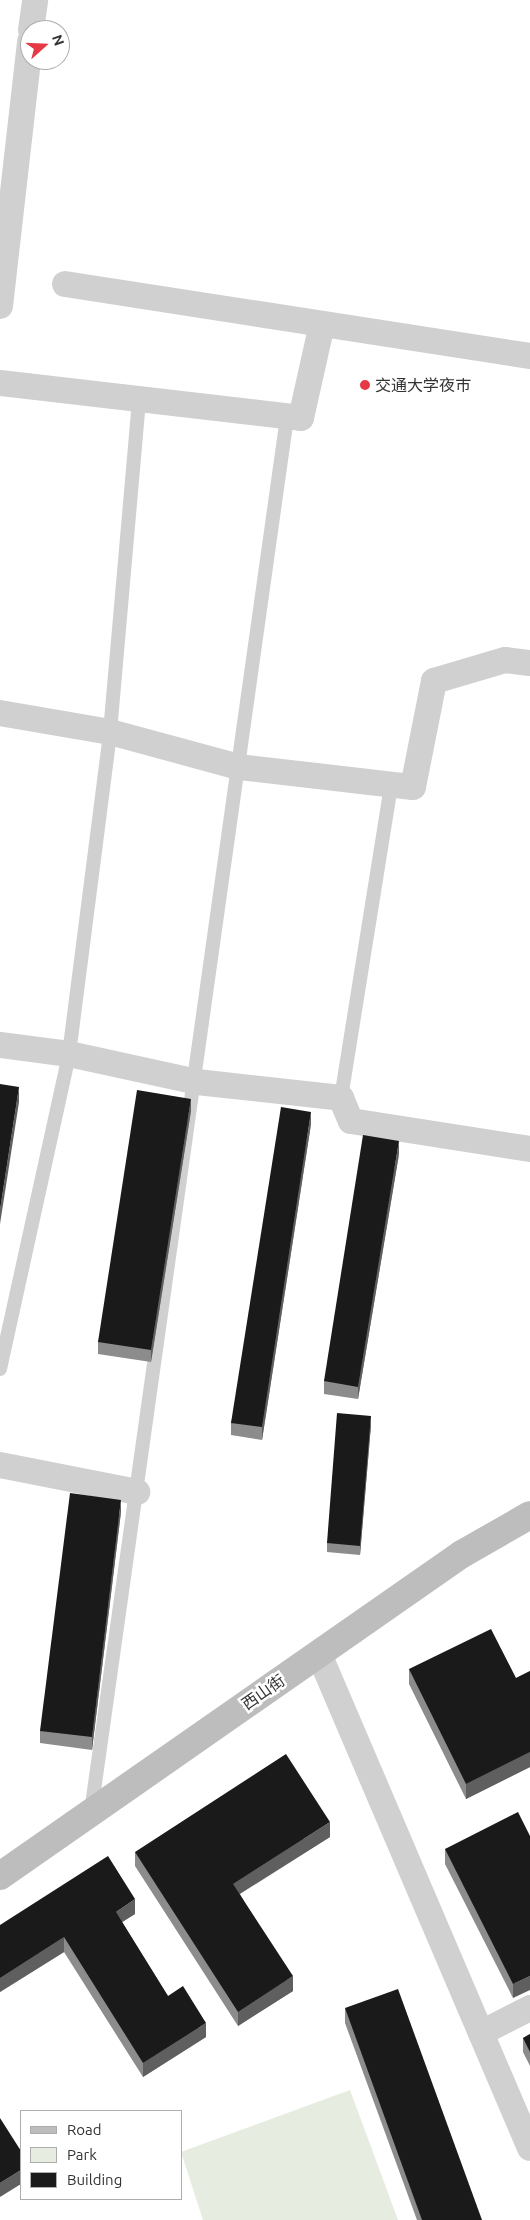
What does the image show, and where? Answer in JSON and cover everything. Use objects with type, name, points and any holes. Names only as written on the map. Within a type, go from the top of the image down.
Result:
[{"type":"street","points":[[32,20],[35,0]]},
{"type":"street","points":[[0,306],[27,70]]},
{"type":"street","points":[[65,284],[530,356]]},
{"type":"street","points":[[0,384],[301,418],[322,324]]},
{"type":"street","points":[[0,713],[110,732],[239,767],[413,787],[434,681],[505,660],[530,663]]},
{"type":"street","points":[[0,1045],[69,1054],[197,1082],[341,1098],[351,1121],[530,1148]]},
{"type":"street","points":[[0,1465],[137,1492]]},
{"type":"street","name":"西山街","points":[[0,1876],[462,1554],[530,1515]]},
{"type":"street","points":[[319,1654],[530,2148]]},
{"type":"street","points":[[481,2033],[530,2008]]},
{"type":"lane","points":[[0,1369],[69,1054],[110,732],[140,400]]},
{"type":"lane","points":[[91,1812],[197,1082],[286,417]]},
{"type":"lane","points":[[341,1098],[391,785]]},
{"type":"green space","points":[[350,2090],[398,2220],[203,2220],[182,2152]]},
{"type":"building","points":[[0,1084],[19,1087],[0,1210]]},
{"type":"building","points":[[137,1090],[191,1099],[151,1350],[98,1342]]},
{"type":"building","points":[[281,1107],[311,1112],[262,1427],[231,1423]]},
{"type":"building","points":[[363,1135],[399,1141],[358,1387],[324,1381]]},
{"type":"building","points":[[337,1413],[371,1416],[360,1546],[327,1543]]},
{"type":"building","points":[[70,1493],[121,1500],[92,1737],[40,1731]]},
{"type":"building","points":[[491,1629],[516,1678],[530,1671],[530,1752],[466,1784],[409,1669]]},
{"type":"building","points":[[286,1754],[330,1822],[233,1884],[293,1976],[238,2012],[135,1852]]},
{"type":"building","points":[[518,1812],[530,1836],[530,1976],[513,1984],[445,1849]]},
{"type":"building","points":[[108,1856],[135,1899],[116,1912],[168,1996],[183,1986],[206,2023],[143,2063],[64,1937],[0,1978],[0,1925]]},
{"type":"building","points":[[398,1989],[482,2220],[422,2220],[345,2008]]},
{"type":"building","points":[[530,2034],[530,2052],[523,2038]]},
{"type":"building","points":[[0,2118],[20,2149],[20,2171],[0,2183]]},
{"type":"place","name":"交通大学夜巿","points":[[365,385]]}]
